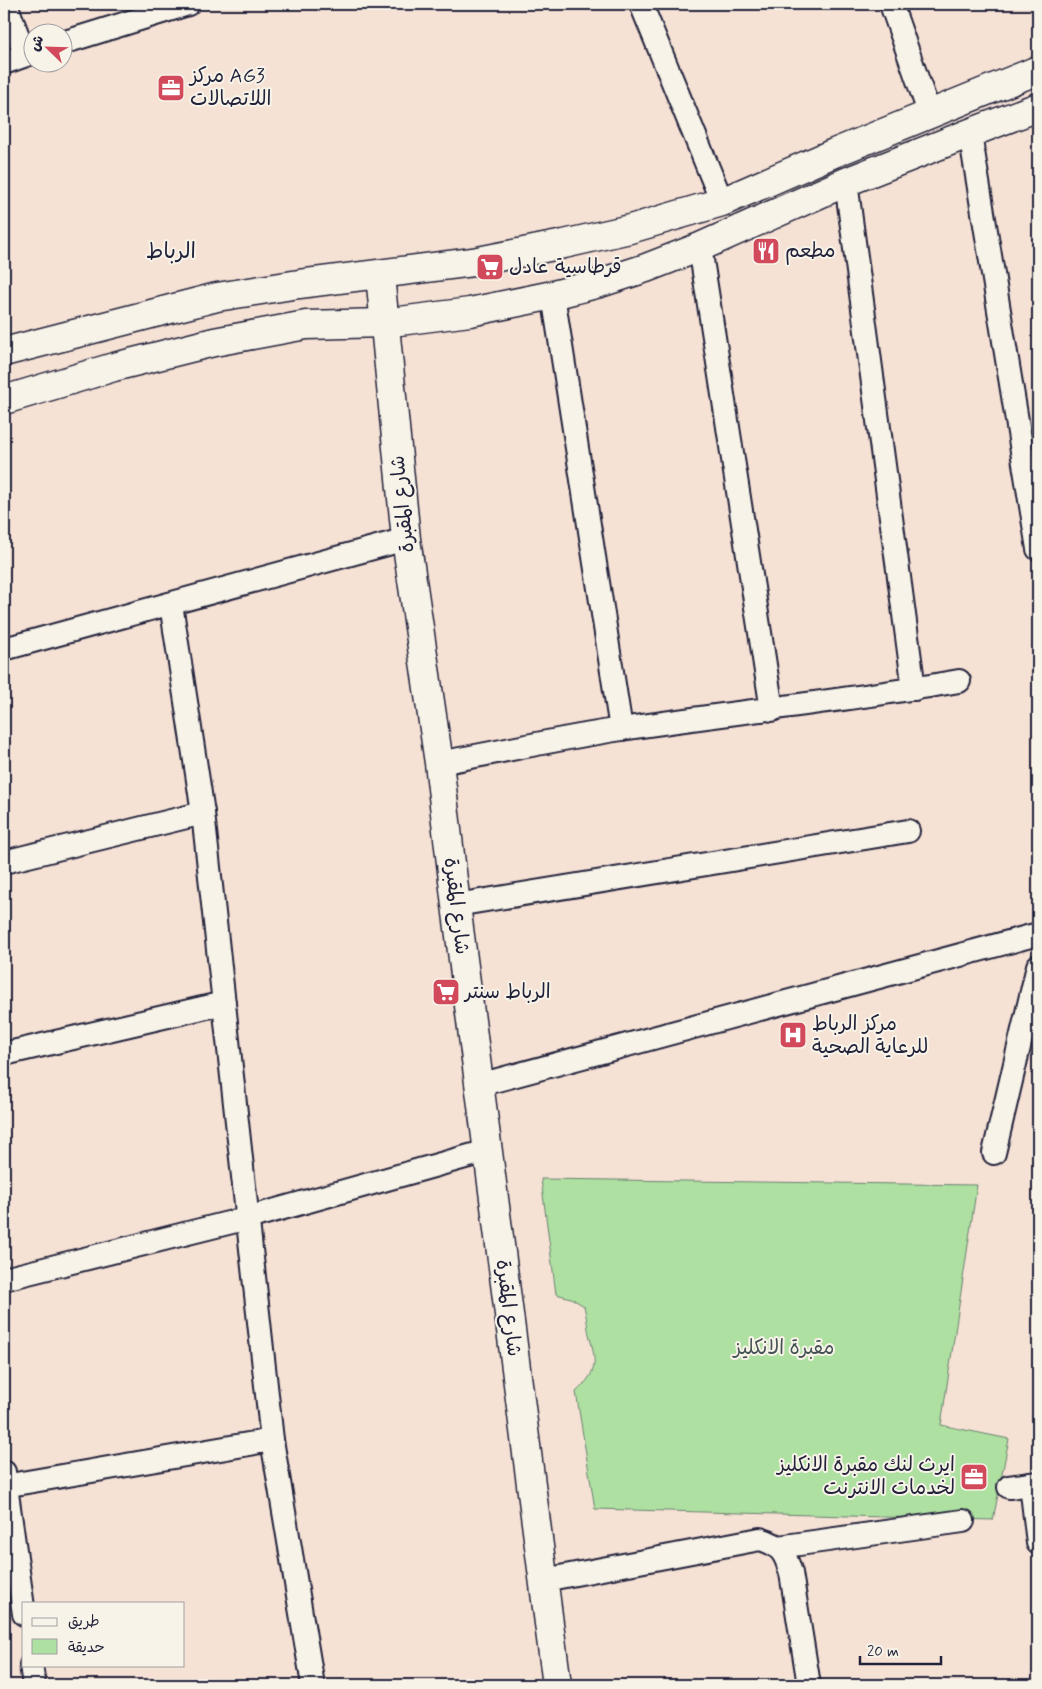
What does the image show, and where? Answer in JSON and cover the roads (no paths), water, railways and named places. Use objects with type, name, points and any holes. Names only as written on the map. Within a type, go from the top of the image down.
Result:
[{"type":"main road","points":[[4,352],[217,297],[298,284],[473,262],[630,229],[722,202],[834,153],[1038,70]]},
{"type":"main road","points":[[4,400],[114,367],[214,342],[306,326],[384,323],[470,312],[553,295],[646,268],[700,247],[846,182],[1038,107]]},
{"type":"main road","name":"شارع المقبرة","points":[[380,275],[406,539],[439,763],[487,1151],[557,1685]]},
{"type":"street","points":[[6,4],[22,39]]},
{"type":"street","points":[[72,40],[188,4]]},
{"type":"street","points":[[641,4],[722,202]]},
{"type":"street","points":[[891,4],[930,115]]},
{"type":"street","points":[[4,63],[22,57]]},
{"type":"street","points":[[970,133],[1038,549]]},
{"type":"street","points":[[846,182],[914,689]]},
{"type":"street","points":[[700,247],[772,710]]},
{"type":"street","points":[[553,295],[621,729]]},
{"type":"street","points":[[4,649],[406,539]]},
{"type":"street","points":[[171,604],[203,813],[272,1440],[313,1685]]},
{"type":"street","points":[[439,763],[621,729],[772,710],[959,681]]},
{"type":"street","points":[[4,862],[203,813]]},
{"type":"street","points":[[456,906],[908,831]]},
{"type":"street","points":[[480,1085],[1038,934]]},
{"type":"street","points":[[994,1153],[1038,966]]},
{"type":"street","points":[[4,1054],[224,1003]]},
{"type":"street","points":[[4,1279],[248,1218],[487,1151]]},
{"type":"street","points":[[22,1602],[4,1481],[272,1440]]},
{"type":"street","points":[[1009,1487],[1035,1484],[1038,1543]]},
{"type":"street","points":[[778,1547],[963,1521]]},
{"type":"street","points":[[544,1580],[760,1539],[770,1542],[778,1547],[786,1557],[791,1573],[809,1685]]},
{"type":"street","points":[[31,1666],[34,1685]]},
{"type":"place","name":"مركز AG3 اللاتصالات","points":[[171,88]]},
{"type":"place","name":"مطعم","points":[[766,251]]},
{"type":"place","name":"قرطاسية عادل","points":[[490,267]]},
{"type":"place","name":"الرباط سنتر","points":[[446,992]]},
{"type":"place","name":"مركز الرباط للرعاية الصحية","points":[[793,1035]]},
{"type":"place","name":"ايرث لنك مقبرة الانكليز لخدمات الانترنت","points":[[974,1477]]},
{"type":"district","name":"الرباط","points":[[171,252]]},
{"type":"park label","name":"مقبرة الانكليز","points":[[784,1348]]}]
